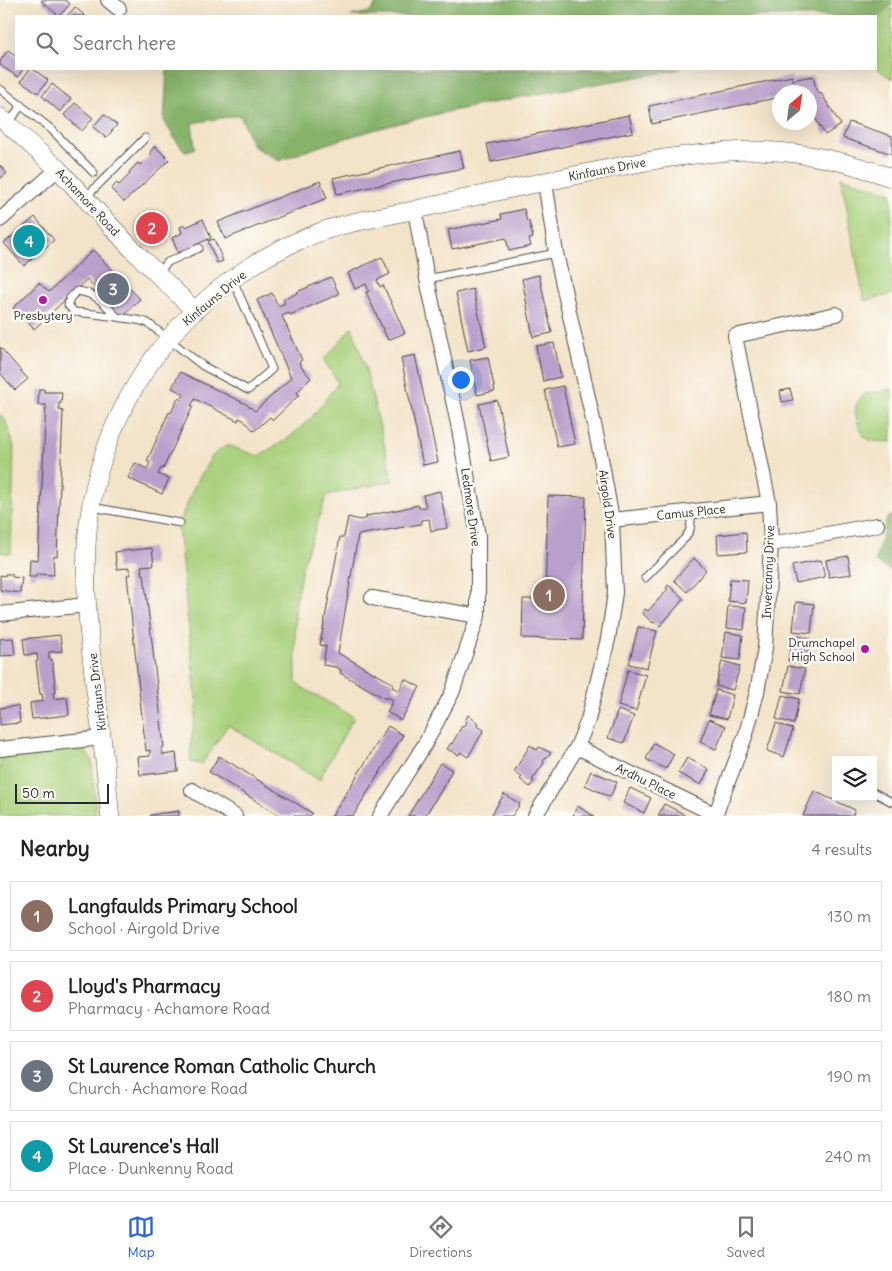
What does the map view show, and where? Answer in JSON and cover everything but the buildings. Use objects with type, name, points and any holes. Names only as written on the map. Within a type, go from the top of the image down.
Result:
[{"type":"street","points":[[108,0],[119,9]]},
{"type":"street","name":"Achamore Road","points":[[4,120],[58,169],[134,251],[194,311]]},
{"type":"street","name":"Kinfauns Drive","points":[[110,816],[86,605],[86,559],[91,507],[100,465],[120,411],[168,338],[194,311],[233,279],[289,245],[324,231],[360,221],[631,164],[679,156],[768,150],[811,155],[868,169],[892,178]]},
{"type":"street","points":[[0,220],[58,169]]},
{"type":"street","name":"Airgold Drive","points":[[535,816],[577,747],[588,720],[608,639],[615,593],[612,520],[599,447],[556,253],[545,182]]},
{"type":"street","name":"Ledmore Drive","points":[[380,816],[425,744],[452,693],[478,616],[478,536],[458,424],[414,210]]},
{"type":"street","name":"Invercanny Drive","points":[[715,816],[746,734],[757,692],[765,648],[771,544],[769,503],[735,336],[836,314]]},
{"type":"street","name":"Camus Place","points":[[612,520],[769,503]]},
{"type":"street","points":[[771,544],[877,525]]},
{"type":"street","points":[[372,598],[478,616]]},
{"type":"street","points":[[0,614],[86,605]]},
{"type":"street","points":[[0,749],[102,738]]},
{"type":"street","name":"Ardhu Place","points":[[577,747],[715,816]]},
{"type":"street","points":[[192,790],[235,816]]},
{"type":"lane","points":[[0,89],[22,104],[51,129],[94,173]]},
{"type":"lane","points":[[4,120],[22,104]]},
{"type":"lane","points":[[85,198],[146,138]]},
{"type":"lane","points":[[157,274],[168,262],[198,248]]},
{"type":"lane","points":[[427,279],[556,253]]},
{"type":"lane","points":[[117,317],[99,298],[88,292],[78,291],[70,298],[68,305],[74,312],[140,320],[148,323],[203,366],[248,390],[272,369],[233,279]]},
{"type":"lane","points":[[91,507],[180,523]]},
{"type":"lane","points":[[645,578],[685,538],[690,530],[692,511]]},
{"type":"lane","points":[[877,794],[892,802]]},
{"type":"green space","points":[[379,0],[892,0],[892,5],[877,19],[877,15],[356,15],[370,12]]},
{"type":"green space","points":[[892,8],[892,79],[877,69],[877,21]]},
{"type":"green space","points":[[167,70],[675,70],[528,96],[427,117],[377,129],[279,161],[253,146],[240,115],[192,123],[195,148],[186,152],[177,142],[164,121]]},
{"type":"green space","points":[[841,177],[892,193],[892,294],[864,301]]},
{"type":"green space","points":[[352,327],[365,366],[393,481],[327,495],[302,567],[295,607],[296,681],[303,688],[354,717],[319,780],[228,725],[202,764],[190,762],[197,706],[178,527],[194,487],[212,456],[227,445],[258,456],[289,438],[312,417],[338,383],[324,360]]},
{"type":"green space","points":[[892,389],[892,442],[870,440],[862,433],[858,424],[856,415],[857,403],[865,394]]},
{"type":"green space","points":[[0,414],[5,419],[14,447],[11,554],[0,552]]},
{"type":"green space","points":[[892,516],[892,571],[875,562],[887,518]]},
{"type":"green space","points":[[78,749],[87,753],[92,762],[96,816],[0,816],[0,758]]},
{"type":"place","name":"Lloyd's Pharmacy","points":[[152,228]]},
{"type":"place","name":"St Laurence's Hall","points":[[29,241]]},
{"type":"place","name":"St Laurence Roman Catholic Church","points":[[113,289]]},
{"type":"place","name":"Presbytery","points":[[43,300]]},
{"type":"place","name":"Langfaulds Primary School","points":[[549,595]]},
{"type":"place","name":"Drumchapel High School","points":[[865,649]]}]
